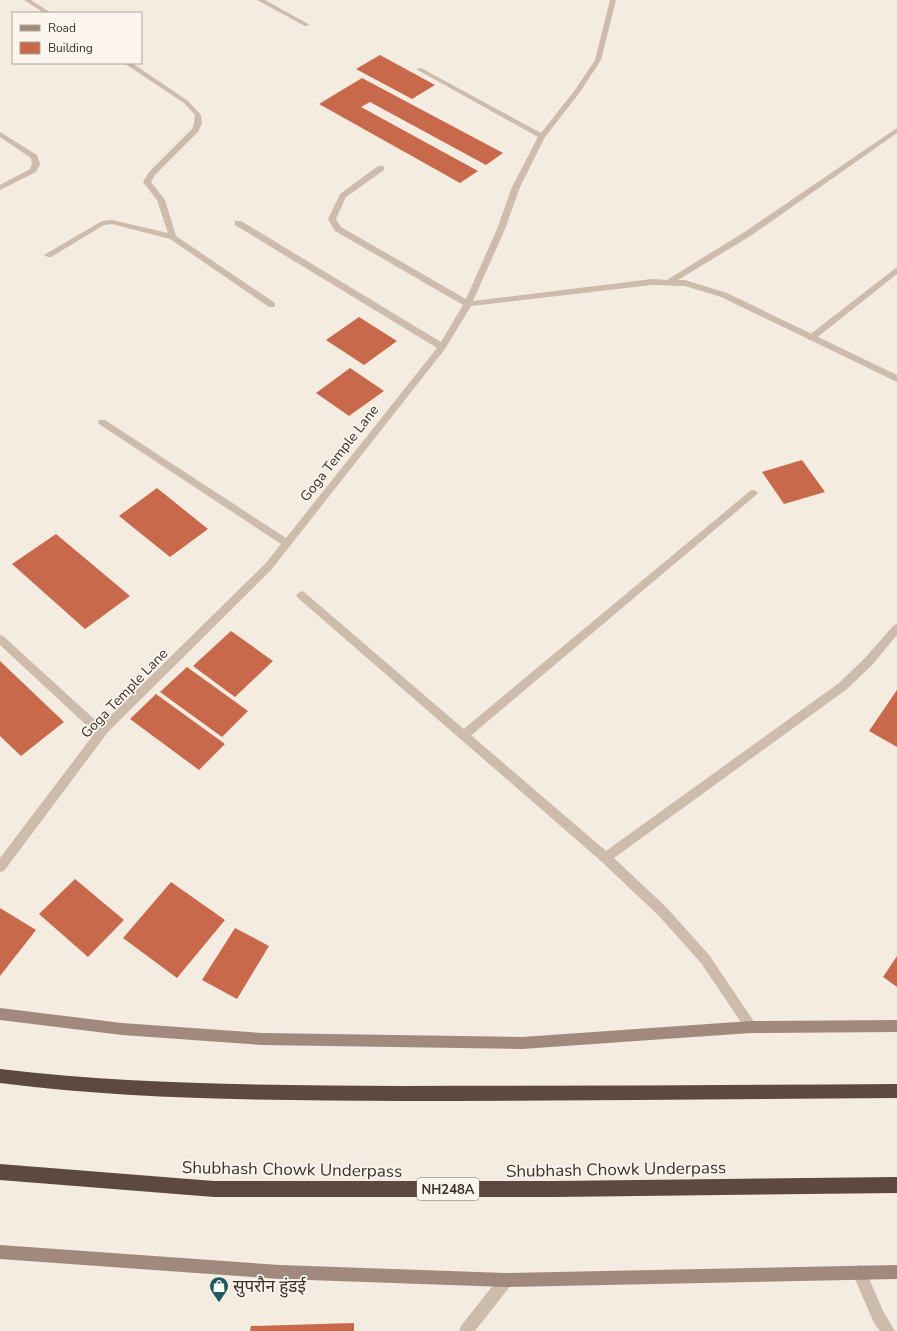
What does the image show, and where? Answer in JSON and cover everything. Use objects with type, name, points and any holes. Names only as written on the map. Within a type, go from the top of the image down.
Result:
[{"type":"highway","points":[[0,1076],[43,1082],[220,1092],[520,1094],[897,1091]]},
{"type":"highway","name":"Shubhash Chowk Underpass","points":[[0,1172],[214,1189],[555,1189],[897,1185]]},
{"type":"main road","points":[[0,1014],[122,1029],[262,1039],[522,1043],[751,1027],[897,1026]]},
{"type":"main road","points":[[0,1252],[280,1272],[506,1280],[897,1272]]},
{"type":"street","points":[[27,0],[46,12]]},
{"type":"street","points":[[260,0],[307,25]]},
{"type":"street","name":"Goga Temple Lane","points":[[0,867],[104,729],[268,567],[286,542],[442,347],[468,304],[501,229],[516,186],[542,136],[578,91],[598,60],[612,0]]},
{"type":"street","points":[[129,64],[186,102],[198,115],[198,123],[194,130],[152,174],[147,182],[161,200],[173,237]]},
{"type":"street","points":[[419,69],[542,136]]},
{"type":"street","points":[[669,282],[748,233],[897,130]]},
{"type":"street","points":[[0,134],[34,157],[36,164],[33,170],[0,188]]},
{"type":"street","points":[[381,168],[343,196],[332,219],[338,229],[468,304],[652,282],[685,283],[724,294],[897,379]]},
{"type":"street","points":[[48,255],[102,223],[112,222],[173,237],[272,305]]},
{"type":"street","points":[[238,223],[442,347]]},
{"type":"street","points":[[811,338],[897,270]]},
{"type":"street","points":[[102,422],[286,542]]},
{"type":"street","points":[[464,735],[752,493]]},
{"type":"street","points":[[301,595],[606,858],[663,912],[705,959],[751,1027]]},
{"type":"street","points":[[606,858],[843,686],[869,662],[897,628]]},
{"type":"street","points":[[0,639],[89,721],[104,729]]},
{"type":"street","points":[[859,1272],[879,1318],[888,1331]]},
{"type":"street","points":[[466,1331],[506,1280]]},
{"type":"building","points":[[380,55],[435,85],[412,99],[356,69]]},
{"type":"building","points":[[362,78],[503,153],[486,165],[370,102],[361,107],[478,171],[460,183],[319,104]]},
{"type":"building","points":[[359,317],[397,341],[364,365],[326,340]]},
{"type":"building","points":[[350,368],[384,391],[349,416],[316,393]]},
{"type":"building","points":[[802,460],[825,492],[784,504],[762,472]]},
{"type":"building","points":[[157,488],[208,529],[170,557],[119,516]]},
{"type":"building","points":[[56,534],[130,596],[85,629],[12,564]]},
{"type":"building","points":[[231,631],[273,661],[235,697],[193,666]]},
{"type":"building","points":[[0,661],[64,722],[21,756],[0,736]]},
{"type":"building","points":[[187,667],[248,711],[222,737],[160,692]]},
{"type":"building","points":[[897,690],[897,747],[869,731]]},
{"type":"building","points":[[156,694],[225,744],[199,770],[130,719]]},
{"type":"building","points":[[75,879],[124,920],[88,957],[39,914]]},
{"type":"building","points":[[171,882],[225,920],[177,978],[123,938]]},
{"type":"building","points":[[0,908],[36,930],[0,976]]},
{"type":"building","points":[[235,928],[269,946],[237,999],[202,980]]},
{"type":"building","points":[[897,956],[897,987],[883,977]]},
{"type":"building","points":[[354,1323],[354,1331],[250,1331],[251,1326]]},
{"type":"place","name":"सुपरौन हुंडई","points":[[219,1303]]}]
